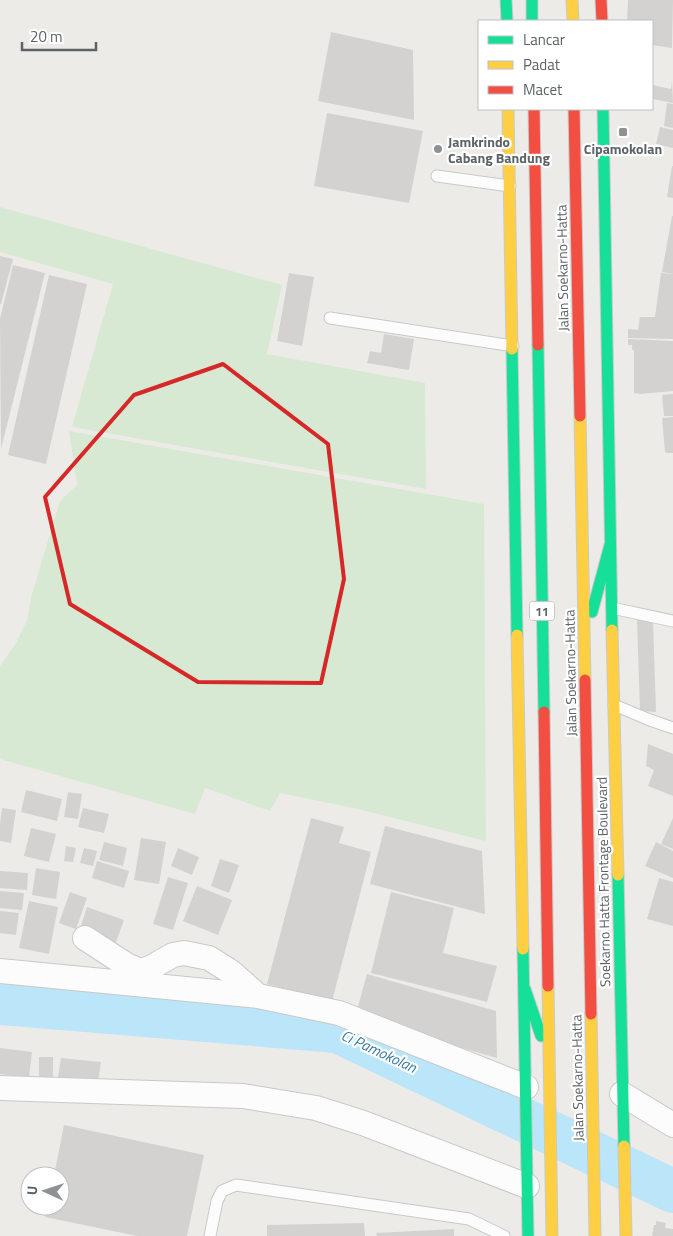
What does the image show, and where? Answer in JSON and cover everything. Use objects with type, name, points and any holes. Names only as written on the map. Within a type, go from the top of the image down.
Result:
[{"type":"main road","points":[[506,0],[507,20]]},
{"type":"main road","points":[[532,0],[532,20]]},
{"type":"main road","points":[[572,0],[573,20]]},
{"type":"main road","points":[[601,0],[602,20]]},
{"type":"main road","points":[[508,110],[528,1236]]},
{"type":"main road","name":"Jalan Soekarno-Hatta","points":[[534,110],[552,1236]]},
{"type":"main road","name":"Jalan Soekarno-Hatta","points":[[574,110],[596,1236]]},
{"type":"main road","points":[[584,642],[610,545],[603,110]]},
{"type":"main road","name":"Soekarno Hatta Frontage Boulevard","points":[[610,545],[626,1236]]},
{"type":"main road","points":[[525,989],[549,1058]]},
{"type":"street","points":[[85,938],[128,966],[141,971],[172,955],[184,953],[209,958],[231,972],[258,996]]},
{"type":"street","points":[[0,971],[258,996],[339,1012],[527,1099]]},
{"type":"street","points":[[0,1088],[243,1096],[316,1108],[527,1175]]},
{"type":"street","points":[[622,1094],[673,1125]]},
{"type":"lane","points":[[437,176],[510,186]]},
{"type":"lane","points":[[330,318],[513,346]]},
{"type":"lane","points":[[612,608],[673,621]]},
{"type":"lane","points":[[614,705],[673,728]]},
{"type":"lane","points":[[210,1236],[217,1201],[222,1191],[236,1185],[469,1219],[504,1236]]},
{"type":"highlighted area","points":[[223,364],[328,444],[344,579],[321,683],[198,682],[70,604],[45,497],[134,395]]},
{"type":"green space","points":[[0,207],[282,285],[267,354],[425,383],[426,489],[72,427],[113,284],[0,252]]},
{"type":"green space","points":[[69,431],[484,504],[486,841],[358,809],[280,793],[270,811],[205,788],[195,814],[0,759],[0,666],[16,643],[27,620],[32,594],[60,501],[77,485]]},
{"type":"building","points":[[628,0],[673,0],[672,48],[653,45],[653,20],[627,20]]},
{"type":"building","points":[[331,32],[413,50],[414,120],[318,101]]},
{"type":"building","points":[[672,81],[673,103],[653,99],[653,85],[671,89]]},
{"type":"building","points":[[667,103],[673,104],[673,128],[664,126]]},
{"type":"building","points":[[327,113],[423,131],[409,203],[314,186]]},
{"type":"building","points":[[660,127],[673,130],[673,148],[656,144]]},
{"type":"building","points":[[673,166],[673,198],[667,197]]},
{"type":"building","points":[[673,216],[673,274],[662,272]]},
{"type":"building","points":[[0,256],[13,259],[1,304],[0,304]]},
{"type":"building","points":[[13,265],[45,273],[1,449],[0,319]]},
{"type":"building","points":[[289,273],[314,277],[302,346],[277,341]]},
{"type":"building","points":[[661,273],[673,274],[673,339],[628,338],[628,329],[638,330],[640,317],[655,317]]},
{"type":"building","points":[[49,275],[87,284],[46,464],[8,455]]},
{"type":"building","points":[[384,334],[414,339],[409,370],[367,363],[370,351],[381,353]]},
{"type":"building","points":[[628,339],[673,341],[673,391],[634,393],[634,350],[632,350],[632,345],[628,345]]},
{"type":"building","points":[[673,394],[673,416],[664,416],[662,395]]},
{"type":"building","points":[[673,417],[673,453],[667,453],[665,452],[662,418]]},
{"type":"building","points":[[637,620],[653,620],[656,712],[640,711]]},
{"type":"building","points":[[648,744],[673,754],[673,796],[648,786],[654,770],[646,766]]},
{"type":"building","points":[[26,790],[62,799],[57,821],[21,812]]},
{"type":"building","points":[[68,792],[82,794],[78,819],[64,817]]},
{"type":"building","points":[[2,808],[16,810],[11,843],[0,841]]},
{"type":"building","points":[[83,808],[109,814],[104,833],[78,827]]},
{"type":"building","points":[[311,818],[344,827],[339,843],[371,852],[332,1001],[267,984]]},
{"type":"building","points":[[673,818],[673,849],[661,844]]},
{"type":"building","points":[[385,826],[482,851],[485,914],[370,884]]},
{"type":"building","points":[[31,828],[56,834],[49,862],[24,856]]},
{"type":"building","points":[[141,838],[166,842],[159,884],[134,880]]},
{"type":"building","points":[[104,842],[127,848],[123,866],[99,860]]},
{"type":"building","points":[[656,842],[673,851],[673,878],[645,866]]},
{"type":"building","points":[[66,846],[76,848],[73,862],[64,861]]},
{"type":"building","points":[[84,848],[97,851],[93,866],[80,863]]},
{"type":"building","points":[[178,848],[199,857],[192,875],[171,866]]},
{"type":"building","points":[[220,859],[239,865],[229,893],[211,886]]},
{"type":"building","points":[[97,861],[129,871],[124,888],[92,878]]},
{"type":"building","points":[[36,868],[60,872],[56,899],[32,895]]},
{"type":"building","points":[[0,871],[28,873],[27,890],[0,888]]},
{"type":"building","points":[[168,877],[188,883],[173,930],[153,924]]},
{"type":"building","points":[[659,878],[673,882],[673,926],[647,919]]},
{"type":"building","points":[[197,886],[232,900],[218,935],[183,921]]},
{"type":"building","points":[[0,891],[24,893],[22,910],[0,908]]},
{"type":"building","points":[[70,892],[87,898],[76,929],[59,923]]},
{"type":"building","points":[[391,892],[454,908],[443,953],[497,966],[487,1002],[371,973]]},
{"type":"building","points":[[29,901],[58,907],[49,954],[19,948]]},
{"type":"building","points":[[87,907],[124,920],[115,945],[79,932]]},
{"type":"building","points":[[0,911],[19,913],[16,935],[0,933]]},
{"type":"building","points":[[367,974],[496,1011],[497,1058],[355,1017]]},
{"type":"building","points":[[0,1048],[32,1052],[29,1078],[0,1074]]},
{"type":"building","points":[[39,1057],[53,1057],[53,1083],[39,1083]]},
{"type":"building","points":[[61,1058],[101,1062],[98,1082],[58,1077]]},
{"type":"building","points":[[64,1125],[204,1155],[187,1236],[137,1236],[45,1217],[70,1216],[70,1166],[56,1166]]},
{"type":"building","points":[[656,1221],[666,1223],[665,1228],[673,1229],[673,1236],[652,1236]]},
{"type":"building","points":[[364,1223],[365,1236],[267,1236],[267,1225]]},
{"type":"building","points":[[454,1229],[454,1236],[377,1236],[376,1233]]},
{"type":"waterway","name":"Ci Pamokolan","points":[[0,1003],[337,1031],[673,1191]]},
{"type":"traffic: fast","points":[[506,0],[507,20]]},
{"type":"traffic: fast","points":[[532,0],[532,20]]},
{"type":"traffic: fast","points":[[603,110],[612,630]]},
{"type":"traffic: fast","points":[[538,345],[544,712]]},
{"type":"traffic: fast","points":[[512,349],[517,635]]},
{"type":"traffic: fast","points":[[592,612],[610,545]]},
{"type":"traffic: fast","points":[[618,875],[624,1146]]},
{"type":"traffic: fast","points":[[523,949],[528,1236]]},
{"type":"traffic: fast","points":[[525,989],[541,1036]]},
{"type":"traffic: slow","points":[[572,0],[573,20]]},
{"type":"traffic: slow","points":[[508,110],[512,349]]},
{"type":"traffic: slow","points":[[580,416],[585,680]]},
{"type":"traffic: slow","points":[[612,630],[618,875]]},
{"type":"traffic: slow","points":[[517,635],[523,949]]},
{"type":"traffic: slow","points":[[548,986],[552,1236]]},
{"type":"traffic: slow","points":[[591,1014],[595,1236]]},
{"type":"traffic: slow","points":[[624,1146],[626,1236]]},
{"type":"traffic: jam","points":[[601,0],[602,20]]},
{"type":"traffic: jam","points":[[534,110],[538,345]]},
{"type":"traffic: jam","points":[[574,110],[580,416]]},
{"type":"traffic: jam","points":[[585,680],[591,1014]]},
{"type":"traffic: jam","points":[[544,712],[548,986]]},
{"type":"place","name":"Cipamokolan","points":[[623,132]]},
{"type":"place","name":"Jamkrindo Cabang Bandung","points":[[438,149]]}]
